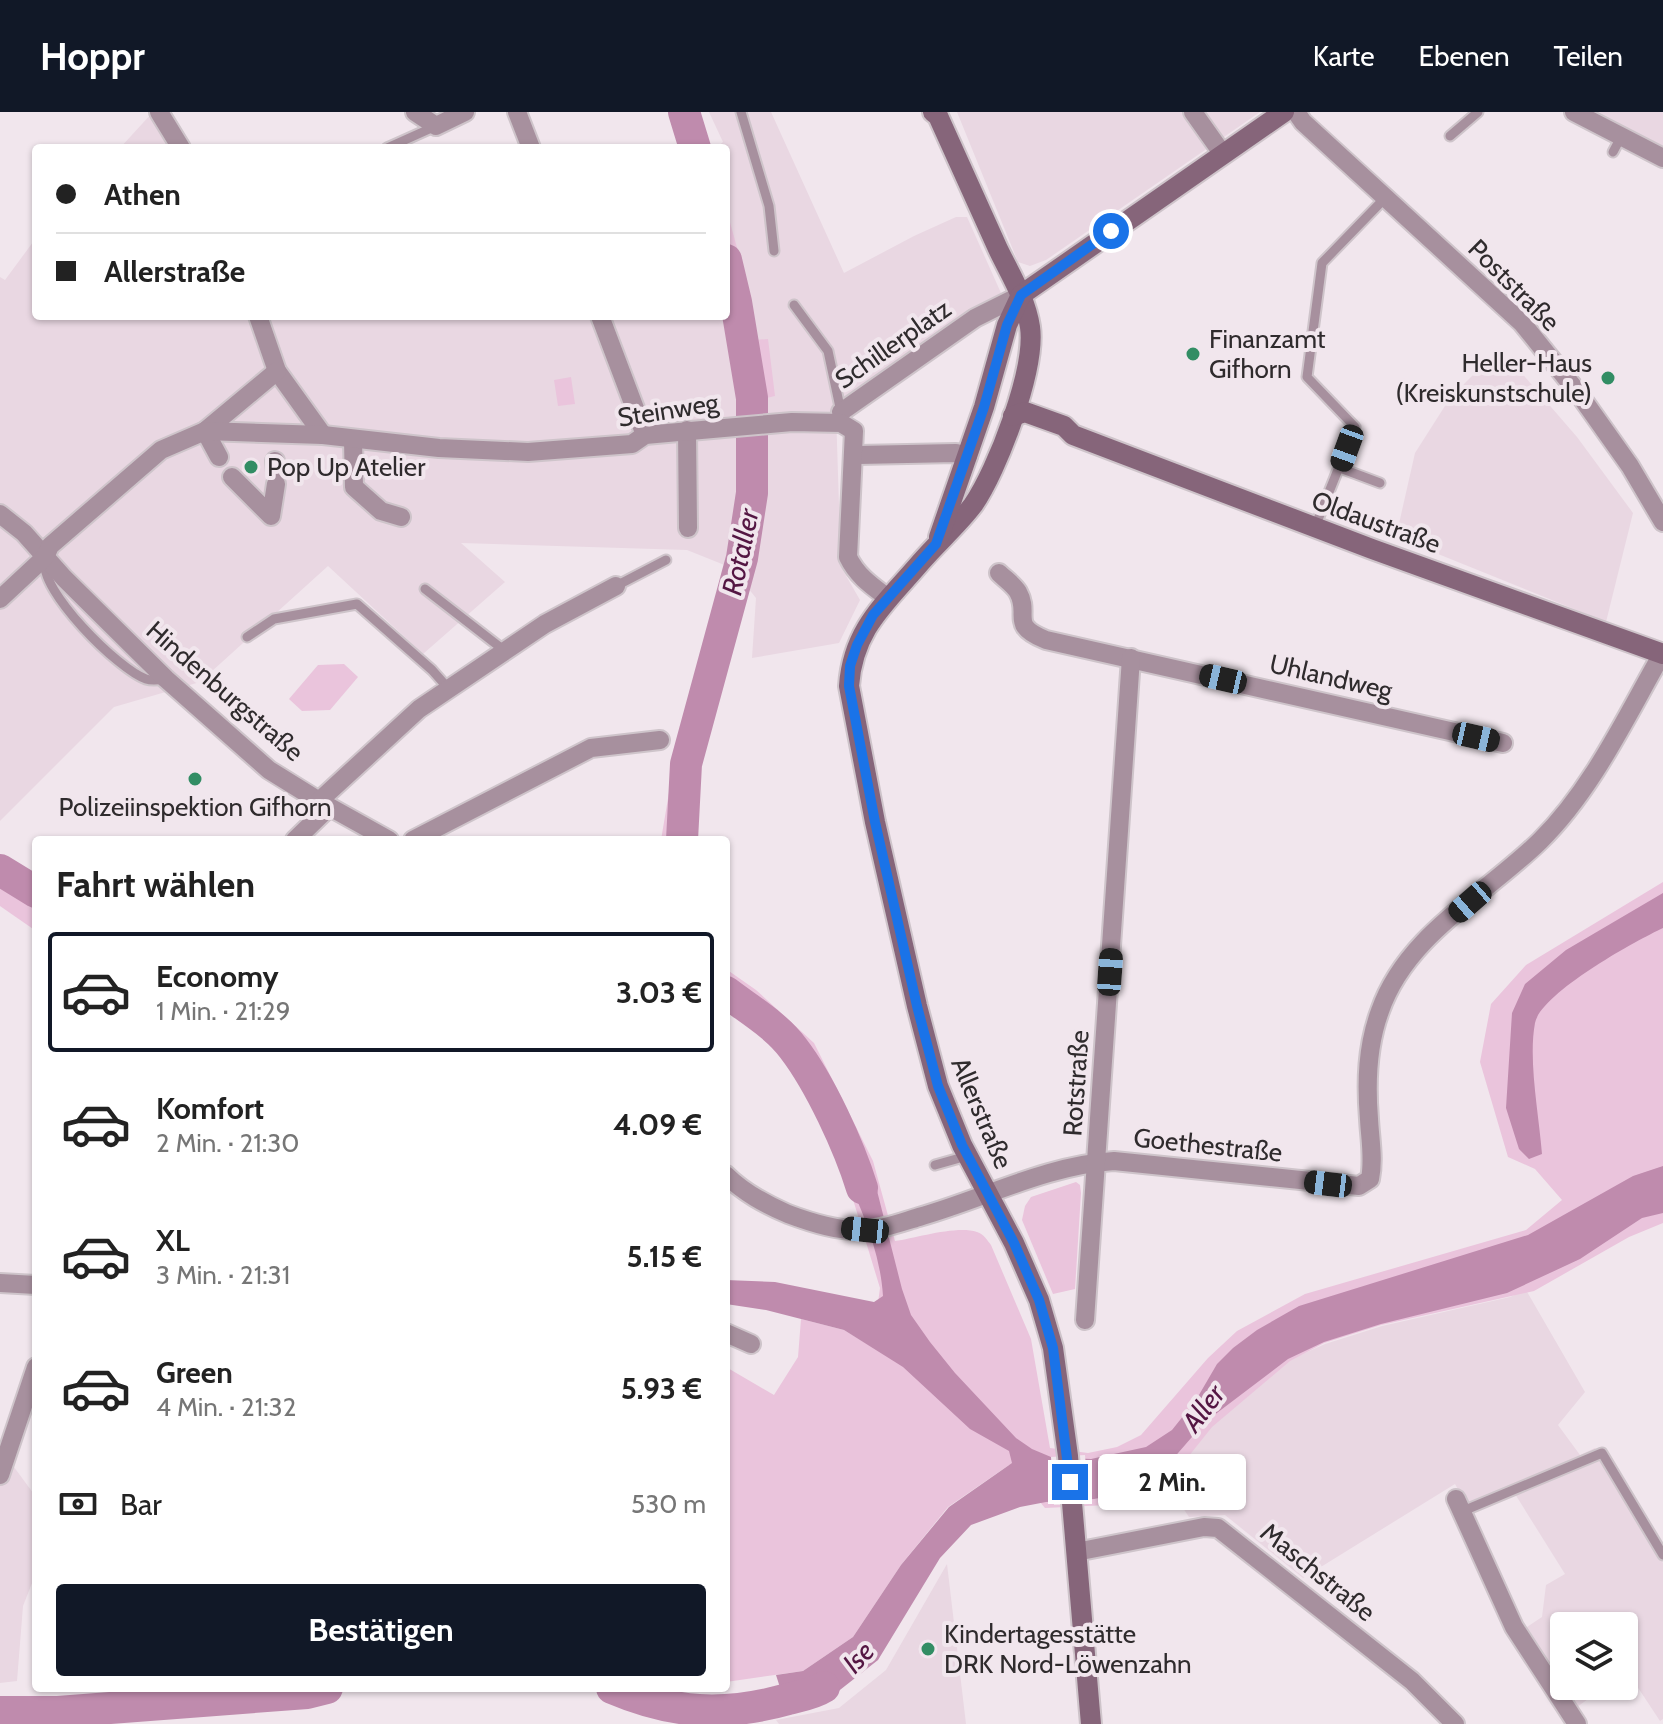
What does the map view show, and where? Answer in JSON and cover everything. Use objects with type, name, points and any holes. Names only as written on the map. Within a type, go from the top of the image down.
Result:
[{"type":"street","points":[[159,112],[179,144]]},
{"type":"street","points":[[415,112],[436,126],[465,112]]},
{"type":"street","points":[[517,112],[529,144]]},
{"type":"street","points":[[1193,112],[1222,153]]},
{"type":"street","points":[[936,544],[984,407],[1007,325],[1021,295],[1284,112]]},
{"type":"street","name":"Poststraße","points":[[1296,112],[1303,122],[1522,323],[1579,394],[1630,466],[1663,522]]},
{"type":"street","points":[[1574,112],[1617,145],[1659,159]]},
{"type":"street","points":[[936,113],[1021,295],[1030,328],[1025,376],[1013,416],[975,501],[936,544]]},
{"type":"street","name":"Schillerplatz","points":[[841,418],[1021,295]]},
{"type":"street","points":[[259,320],[277,371],[323,435]]},
{"type":"street","points":[[602,320],[645,435]]},
{"type":"street","name":"Steinweg","points":[[0,599],[45,557],[50,546],[161,450],[205,431],[277,371]]},
{"type":"street","name":"Oldaustraße","points":[[984,407],[1013,416],[1025,412],[1064,426],[1073,435],[1195,488],[1315,527],[1662,654]]},
{"type":"street","points":[[841,418],[854,431],[848,557],[865,581],[888,598]]},
{"type":"street","name":"Steinweg","points":[[205,431],[323,435],[439,448],[528,452],[632,444],[645,435],[687,430],[841,418]]},
{"type":"street","points":[[687,430],[688,528]]},
{"type":"street","points":[[205,431],[219,457]]},
{"type":"street","points":[[232,477],[271,516],[275,468],[271,434]]},
{"type":"street","points":[[353,440],[354,487],[381,511],[401,517]]},
{"type":"street","points":[[858,455],[956,453],[968,456]]},
{"type":"street","name":"Hindenburgstraße","points":[[0,514],[24,533],[166,679],[269,770],[382,836]]},
{"type":"street","name":"Allerstraße","points":[[936,544],[873,615],[857,645],[850,666],[852,711],[917,1006],[938,1086],[967,1156],[1014,1243],[1053,1348],[1068,1456],[1091,1724]]},
{"type":"street","name":"Uhlandweg","points":[[999,573],[1019,593],[1021,619],[1030,632],[1046,640],[1503,743]]},
{"type":"street","points":[[298,836],[324,804],[419,709],[545,624],[616,586]]},
{"type":"street","name":"Goethestraße","points":[[989,1195],[1063,1170],[1114,1161],[1348,1187],[1359,1186],[1370,1179],[1373,1166],[1367,1096],[1369,1055],[1379,1012],[1389,987],[1421,944],[1541,840],[1584,787],[1662,654]]},
{"type":"street","name":"Rotstraße","points":[[1085,1320],[1131,658]]},
{"type":"street","points":[[421,836],[591,748],[660,740]]},
{"type":"street","points":[[730,1178],[763,1203],[798,1218],[828,1227],[865,1230],[989,1195]]},
{"type":"street","points":[[0,1283],[32,1285]]},
{"type":"street","points":[[730,1335],[751,1344]]},
{"type":"street","points":[[0,1475],[32,1379]]},
{"type":"street","points":[[1459,1505],[1514,1627],[1577,1724]]},
{"type":"street","name":"Maschstraße","points":[[1076,1552],[1204,1527],[1218,1528],[1412,1681],[1455,1724]]},
{"type":"lane","points":[[741,112],[769,206],[774,251]]},
{"type":"lane","points":[[1450,136],[1478,112]]},
{"type":"lane","points":[[396,144],[436,126]]},
{"type":"lane","points":[[1315,527],[1355,427],[1307,377],[1322,263],[1385,198]]},
{"type":"lane","points":[[794,305],[828,351],[841,418]]},
{"type":"lane","points":[[1340,468],[1380,483]]},
{"type":"lane","points":[[616,586],[666,560]]},
{"type":"lane","points":[[425,589],[505,651]]},
{"type":"lane","points":[[247,637],[274,619],[357,604],[448,688]]},
{"type":"lane","points":[[935,1165],[967,1156]]},
{"type":"lane","points":[[1459,1505],[1602,1453],[1663,1555]]},
{"type":"shaded area","points":[[153,112],[168,112],[188,144],[124,144]]},
{"type":"shaded area","points":[[672,112],[696,112],[708,144],[684,144]]},
{"type":"shaded area","points":[[709,112],[771,112],[844,273],[914,236],[956,217],[967,217],[1001,293],[861,386],[836,412],[841,567],[860,600],[839,643],[752,658],[756,598],[732,568],[687,550],[461,543],[505,582],[423,654],[328,566],[200,682],[114,707],[0,821],[0,277],[5,280],[32,243],[32,320],[730,320],[730,144],[721,144],[723,142]]},
{"type":"shaded area","points":[[957,112],[1260,112],[1046,260],[1030,266],[1018,262]]},
{"type":"shaded area","points":[[1593,112],[1663,112],[1663,146]]},
{"type":"shaded area","points":[[730,222],[741,262],[753,340],[768,339],[775,396],[762,399],[765,485],[755,553],[702,751],[692,836],[662,836],[678,739],[709,627],[736,549],[745,458],[742,396],[730,320]]},
{"type":"shaded area","points":[[1500,348],[1577,437],[1633,513],[1606,622],[1396,537],[1415,453],[1450,398]]},
{"type":"shaded area","points":[[571,377],[575,404],[558,406],[554,380]]},
{"type":"shaded area","points":[[344,664],[358,677],[330,710],[302,711],[289,699],[318,665]]},
{"type":"shaded area","points":[[0,882],[32,903],[32,928],[0,906]]},
{"type":"shaded area","points":[[1663,882],[1663,1223],[1629,1237],[1534,1291],[1381,1325],[1324,1343],[1290,1361],[1212,1427],[1172,1477],[1151,1493],[1108,1505],[1045,1508],[1009,1465],[948,1507],[901,1565],[853,1637],[803,1671],[730,1681],[730,1369],[774,1395],[798,1357],[801,1319],[844,1330],[872,1347],[880,1288],[848,1183],[808,1096],[785,1053],[730,1007],[730,972],[756,990],[814,1043],[873,1161],[895,1241],[969,1230],[982,1234],[991,1245],[1031,1339],[1050,1448],[1088,1453],[1117,1447],[1141,1435],[1208,1358],[1237,1331],[1305,1294],[1526,1230],[1562,1200],[1535,1169],[1508,1157],[1480,1062],[1491,1004],[1526,965]]},
{"type":"shaded area","points":[[1076,1182],[1080,1185],[1081,1193],[1075,1289],[1053,1294],[1022,1220],[1031,1197]]},
{"type":"shaded area","points":[[1526,1290],[1585,1392],[1558,1425],[1580,1455],[1595,1448],[1663,1563],[1663,1719],[1660,1721],[1638,1688],[1638,1612],[1550,1612],[1550,1671],[1537,1654],[1524,1629],[1542,1617],[1546,1585],[1565,1574],[1510,1486],[1467,1505],[1455,1484],[1303,1578],[1225,1515],[1189,1517],[1161,1475],[1208,1423],[1289,1360],[1325,1344],[1382,1326],[1510,1297]]},
{"type":"shaded area","points":[[0,1448],[32,1492],[32,1583],[23,1606],[17,1681],[0,1683]]},
{"type":"shaded area","name":"Kindertagesstätte DRK Nord-Löwenzahn","points":[[947,1564],[966,1724],[779,1724],[776,1720],[839,1708],[886,1670]]},
{"type":"shaded area","points":[[1572,1700],[1587,1700],[1577,1707]]},
{"type":"water","points":[[1663,893],[1663,928],[1591,969],[1541,1011],[1535,1023],[1533,1054],[1542,1154],[1529,1159],[1519,1149],[1506,1108],[1512,1013],[1525,984],[1566,950]]},
{"type":"water","points":[[857,1141],[873,1175],[911,1315],[930,1342],[1016,1438],[1051,1457],[1091,1459],[1146,1447],[1172,1430],[1196,1400],[1217,1364],[1233,1348],[1299,1306],[1528,1235],[1633,1176],[1663,1166],[1663,1213],[1642,1218],[1580,1259],[1507,1293],[1381,1324],[1324,1342],[1288,1359],[1205,1422],[1165,1468],[1136,1491],[1020,1507],[971,1525],[940,1558],[878,1660],[831,1697],[786,1706],[776,1675],[803,1671],[853,1637],[901,1565],[949,1507],[1012,1463],[1009,1451],[970,1429],[903,1367],[844,1330],[766,1310],[730,1305],[730,1280],[775,1282],[874,1302],[883,1296],[872,1241],[836,1154]]},
{"type":"pier","points":[[1085,1455],[1089,1504],[1054,1505],[1051,1457]]},
{"type":"waterway","name":"Rotaller","points":[[684,112],[694,144]]},
{"type":"waterway","name":"Rotaller","points":[[682,836],[686,764],[742,558],[752,493],[752,398],[730,277]]},
{"type":"waterway","name":"Aller","points":[[0,870],[32,890]]},
{"type":"waterway","name":"Rotaller","points":[[730,995],[778,1032],[803,1062],[833,1115],[862,1188]]},
{"type":"waterway","name":"Ise","points":[[622,1692],[678,1708],[720,1710],[765,1705],[824,1687]]},
{"type":"waterway","name":"Ise","points":[[0,1712],[58,1712],[311,1692]]},
{"type":"place","name":"Finanzamt Gifhorn","points":[[1193,354]]},
{"type":"place","name":"Heller-Haus (Kreiskunstschule)","points":[[1608,378]]},
{"type":"place","name":"Pop Up Atelier","points":[[251,467]]},
{"type":"place","name":"Polizeiinspektion Gifhorn","points":[[195,779]]},
{"type":"place","name":"Kindertagesstätte DRK Nord-Löwenzahn","points":[[928,1649]]},
{"type":"route","points":[[1070,1482],[1053,1348],[1039,1300],[1014,1243],[962,1145],[938,1086],[875,822],[849,686],[850,666],[857,645],[873,615],[936,544],[984,407],[1007,325],[1021,295],[1111,231]]}]
